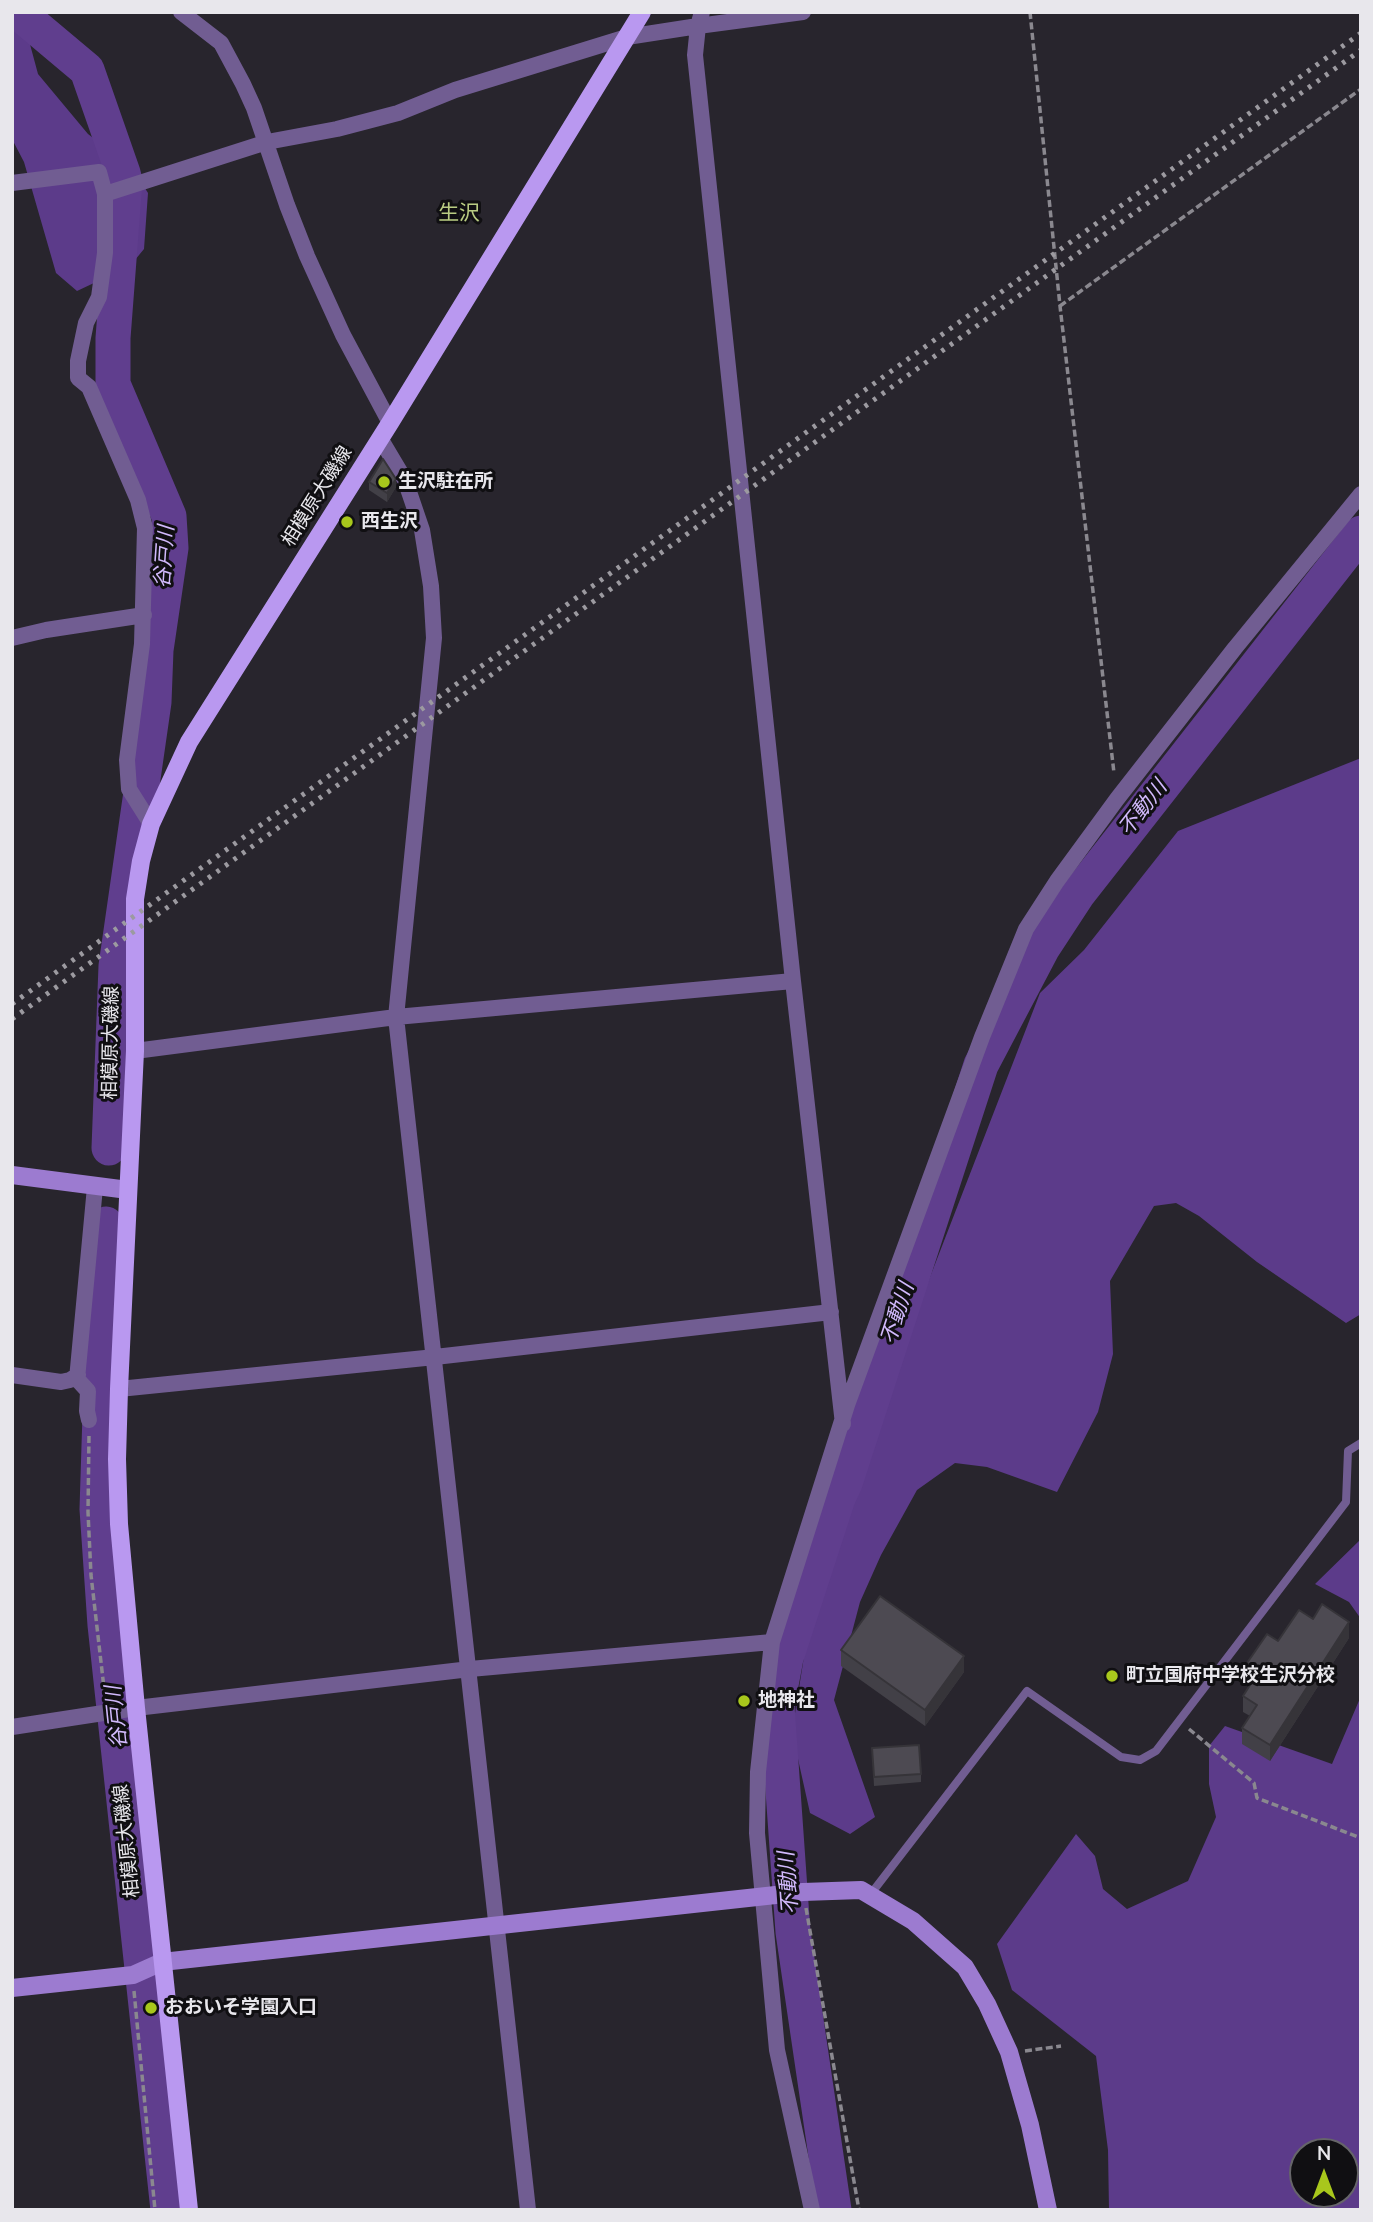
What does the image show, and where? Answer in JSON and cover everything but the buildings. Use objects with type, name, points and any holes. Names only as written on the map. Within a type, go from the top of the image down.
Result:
[{"type":"main road","name":"相模原大磯線","points":[[188,2210],[157,1964],[119,1711],[119,1389],[135,1051],[135,899],[146,818],[189,742],[390,423],[642,12]]},
{"type":"street","points":[[181,12],[220,43],[254,108],[307,256],[343,335],[390,423]]},
{"type":"street","points":[[109,193],[267,142],[337,129],[398,113],[455,90],[627,37],[700,19],[803,12]]},
{"type":"street","points":[[700,19],[695,55],[843,1424]]},
{"type":"street","points":[[12,183],[99,173],[109,193],[99,297],[86,323],[78,361],[78,379],[89,387],[140,509],[145,528],[142,645],[127,760],[129,789],[146,818]]},
{"type":"street","points":[[380,438],[405,480],[422,530],[431,586],[434,638],[396,1017],[528,2210]]},
{"type":"street","points":[[812,2210],[777,2050],[757,1833],[758,1772],[772,1642],[857,1380],[982,1037],[1026,929],[1057,881],[1117,799],[1235,648],[1361,494]]},
{"type":"street","points":[[12,638],[144,615]]},
{"type":"street","points":[[135,1051],[396,1017],[793,981]]},
{"type":"street","points":[[12,1175],[128,1190]]},
{"type":"street","points":[[89,1420],[88,1391],[78,1379],[78,1375],[95,1186]]},
{"type":"street","points":[[119,1389],[435,1357],[831,1312]]},
{"type":"street","points":[[12,1375],[61,1382],[78,1375]]},
{"type":"street","points":[[12,1727],[119,1711],[470,1669],[772,1642]]},
{"type":"street","points":[[12,1988],[133,1975],[157,1964],[763,1896],[861,1890],[913,1921],[965,1967],[987,2004],[1009,2052],[1030,2125],[1048,2210]]},
{"type":"lane","points":[[870,1895],[1027,1690],[1121,1757],[1140,1760],[1156,1751],[1346,1502],[1348,1451],[1361,1443]]},
{"type":"path","points":[[1030,12],[1060,306],[1117,799]]},
{"type":"path","points":[[1060,306],[1361,89]]},
{"type":"path","points":[[89,1420],[88,1512],[91,1575],[119,1711]]},
{"type":"path","points":[[1179,1721],[1254,1783],[1256,1797],[1361,1838]]},
{"type":"path","points":[[803,1892],[859,2210]]},
{"type":"path","points":[[133,1975],[155,2210]]},
{"type":"path","points":[[1009,2052],[1061,2046]]},
{"type":"shaded area","points":[[12,12],[24,12],[24,22],[38,74],[88,134],[133,169],[148,193],[144,249],[130,266],[77,291],[56,273],[24,162],[12,139]]},
{"type":"shaded area","points":[[1361,758],[1361,1314],[1346,1323],[1257,1262],[1199,1216],[1176,1203],[1154,1206],[1110,1281],[1113,1354],[1098,1412],[1057,1492],[987,1467],[955,1463],[917,1490],[881,1555],[860,1602],[834,1700],[875,1817],[850,1834],[810,1813],[792,1732],[810,1619],[901,1352],[1040,993],[1084,950],[1178,831]]},
{"type":"shaded area","points":[[1361,1539],[1361,1619],[1349,1602],[1315,1584]]},
{"type":"shaded area","points":[[1361,1696],[1361,2210],[1109,2210],[1108,2150],[1096,2056],[1012,1990],[997,1944],[1076,1834],[1095,1856],[1103,1889],[1127,1909],[1188,1881],[1216,1817],[1209,1784],[1209,1746],[1225,1726],[1332,1764]]},
{"type":"waterway","name":"谷戸川","points":[[18,12],[87,70],[123,173],[125,181],[113,338],[113,384],[169,516],[171,548],[156,650],[154,702],[116,966],[109,1148]]},
{"type":"waterway","name":"不動川","points":[[834,2210],[793,1932],[777,1706],[786,1658],[981,1065],[1042,949],[1078,894],[1361,533]]},
{"type":"waterway","name":"谷戸川","points":[[106,1224],[97,1509],[105,1625],[168,2210]]},
{"type":"railway","points":[[12,1004],[1361,33]]},
{"type":"railway","points":[[12,1019],[1361,50]]},
{"type":"place","name":"生沢駐在所","points":[[384,482]]},
{"type":"place","name":"西生沢","points":[[347,522]]},
{"type":"place","name":"町立国府中学校生沢分校","points":[[1112,1676]]},
{"type":"place","name":"地神社","points":[[744,1701]]},
{"type":"place","name":"おおいそ学園入口","points":[[151,2008]]},
{"type":"district","name":"生沢","points":[[459,215]]}]
